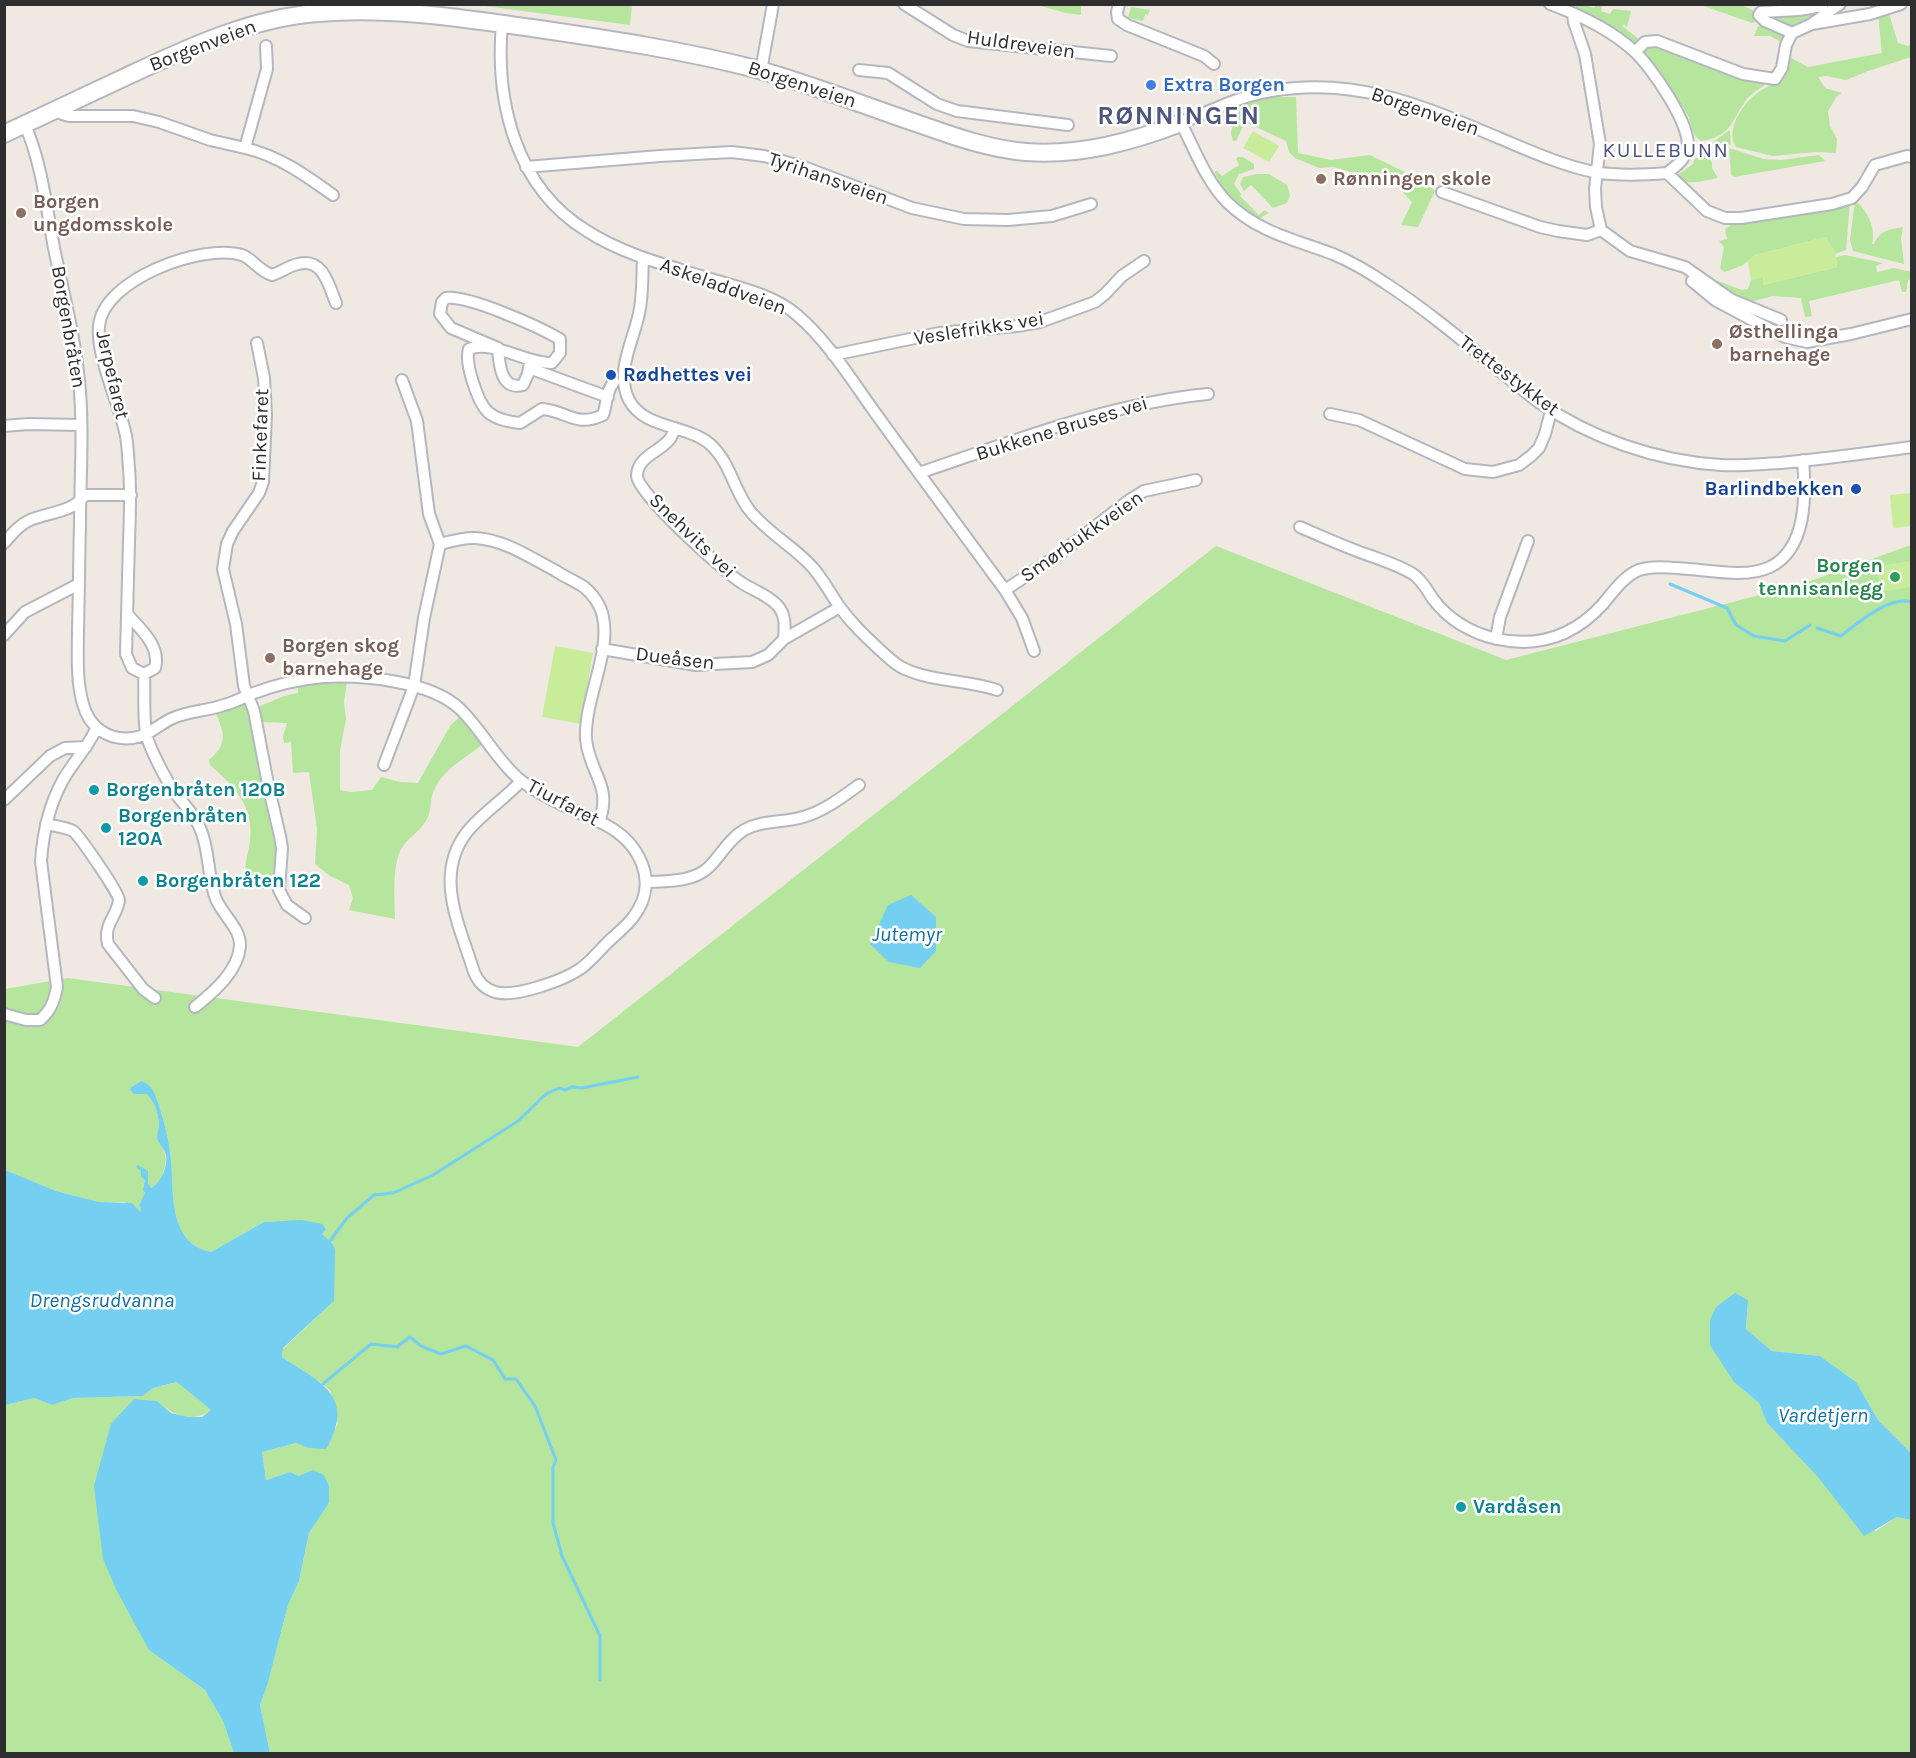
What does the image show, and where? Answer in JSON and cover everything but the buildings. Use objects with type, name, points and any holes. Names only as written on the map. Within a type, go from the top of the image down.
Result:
[{"type":"street","points":[[761,71],[773,4]]},
{"type":"street","name":"Huldreveien","points":[[904,4],[952,35],[968,41],[1111,56]]},
{"type":"street","points":[[1119,4],[1116,12],[1118,19],[1127,25],[1198,53],[1214,64]]},
{"type":"street","points":[[1550,4],[1601,27],[1635,52],[1674,105],[1686,129],[1688,148],[1681,162],[1666,173],[1707,211],[1725,218],[1742,218],[1832,204],[1852,198],[1862,188],[1875,165],[1910,154]]},
{"type":"street","points":[[1635,52],[1645,42],[1657,41],[1743,74],[1775,79],[1782,68],[1786,45],[1792,33],[1812,24],[1840,4]]},
{"type":"street","points":[[1812,24],[1901,4]]},
{"type":"street","points":[[1792,33],[1765,21],[1758,15],[1761,12],[1822,6]]},
{"type":"street","name":"Borgenveien","points":[[4,134],[206,41],[259,23],[315,13],[373,10],[502,24],[671,50],[761,71],[979,144],[1024,152],[1088,150],[1135,140],[1234,100],[1272,90],[1316,87],[1360,89],[1402,99],[1559,162],[1596,172],[1641,175],[1666,173]]},
{"type":"street","points":[[1573,14],[1585,54],[1599,135],[1600,155],[1596,172],[1596,207],[1601,230],[1630,251],[1685,267],[1732,300],[1781,320]]},
{"type":"street","name":"Askeladdveien","points":[[502,24],[500,66],[514,140],[526,167],[553,203],[585,230],[602,240],[643,258],[757,294],[784,306],[797,315],[833,355],[1005,590],[1022,618],[1034,651]]},
{"type":"street","points":[[245,148],[267,69],[266,46]]},
{"type":"street","points":[[859,70],[888,73],[932,101],[957,111],[1068,125]]},
{"type":"street","points":[[57,110],[69,116],[133,116],[159,122],[210,140],[262,152],[292,166],[333,195]]},
{"type":"street","name":"Trettestykket","points":[[1181,123],[1210,180],[1241,214],[1278,235],[1348,261],[1376,277],[1409,299],[1551,411],[1600,436],[1674,459],[1721,465],[1803,460],[1911,447]]},
{"type":"street","name":"Borgenbråten","points":[[25,125],[41,172],[79,379],[81,425],[78,658],[82,700],[87,716],[96,729]]},
{"type":"street","name":"Tyrihansveien","points":[[526,167],[732,152],[764,156],[801,166],[912,208],[964,219],[1008,220],[1052,216],[1091,204]]},
{"type":"street","points":[[1442,192],[1540,227],[1587,235],[1601,230]]},
{"type":"street","name":"Jerpefaret","points":[[144,674],[132,668],[126,654],[131,495],[126,436],[99,334],[102,315],[112,300],[125,288],[160,266],[177,260],[228,253],[244,256],[258,268],[272,275],[299,263],[314,264],[323,270],[336,303]]},
{"type":"street","points":[[643,258],[640,308],[625,363],[623,381],[629,400],[637,410],[647,417],[690,432],[710,444],[724,460],[748,509],[766,529],[813,568],[860,631],[903,669],[921,675],[980,684],[997,690]]},
{"type":"street","name":"Veslefrikks vei","points":[[833,355],[939,333],[1017,326],[1040,321],[1095,302],[1122,276],[1144,261]]},
{"type":"street","points":[[1685,267],[1695,284],[1715,300],[1785,337],[1808,342],[1851,334],[1911,318]]},
{"type":"street","points":[[530,364],[552,363],[560,353],[560,339],[463,299],[453,297],[446,298],[442,302],[440,314],[451,328],[530,364],[608,397]]},
{"type":"street","name":"Finkefaret","points":[[249,695],[244,686],[236,624],[223,569],[227,544],[233,531],[259,493],[262,482],[266,415],[264,378],[257,343]]},
{"type":"street","points":[[498,348],[474,347],[469,349],[468,354],[468,361],[482,405],[494,416],[520,423],[542,409],[590,421],[603,415],[610,386],[614,382]]},
{"type":"street","points":[[498,348],[504,378],[510,385],[517,387],[523,385],[530,364]]},
{"type":"street","points":[[384,765],[414,686],[424,618],[440,544],[429,514],[417,421],[402,380]]},
{"type":"street","name":"Bukkene Bruses vei","points":[[919,473],[1118,408],[1170,397],[1208,394]]},
{"type":"street","points":[[1330,414],[1359,420],[1465,469],[1493,472],[1520,465],[1539,448],[1551,411]]},
{"type":"street","points":[[4,426],[81,425]]},
{"type":"street","name":"Snehvits vei","points":[[675,428],[671,439],[646,456],[637,476],[639,484],[719,567],[779,606],[785,621],[784,639]]},
{"type":"street","points":[[1300,527],[1415,575],[1447,615],[1481,635],[1512,642],[1547,640],[1576,628],[1601,606],[1618,586],[1639,571],[1663,567],[1737,573],[1770,567],[1796,539],[1801,523],[1806,490],[1803,460]]},
{"type":"street","name":"Smørbukkveien","points":[[1005,590],[1061,554],[1144,491],[1196,480]]},
{"type":"street","points":[[4,543],[19,527],[29,521],[73,507],[86,495],[131,495]]},
{"type":"street","points":[[440,544],[476,538],[512,547],[584,587],[594,598],[603,618],[604,634],[586,726],[589,756],[603,790],[604,808],[599,822]]},
{"type":"street","points":[[1496,639],[1500,617],[1528,541]]},
{"type":"street","points":[[4,635],[25,612],[79,584]]},
{"type":"street","name":"Dueåsen","points":[[602,649],[696,665],[752,662],[768,655],[784,639],[840,607]]},
{"type":"street","points":[[127,614],[140,628],[156,654],[155,668],[144,674],[146,735],[176,795],[191,811],[201,830],[213,891],[219,908],[236,929],[240,943],[238,956],[232,968],[213,992],[195,1007]]},
{"type":"street","name":"Tiurfaret","points":[[146,735],[170,719],[192,712],[217,708],[296,680],[326,677],[365,678],[414,686],[440,695],[461,710],[503,764],[521,782],[611,828],[627,840],[643,865],[647,882]]},
{"type":"street","points":[[249,695],[282,848],[279,890],[287,905],[305,918]]},
{"type":"street","points":[[4,1014],[26,1020],[40,1020],[54,1001],[57,987],[40,861],[46,824],[63,781],[96,729],[120,738],[146,735]]},
{"type":"street","points":[[4,800],[50,756],[65,748],[86,747]]},
{"type":"street","points":[[521,782],[466,832],[451,863],[450,891],[474,972],[478,982],[493,992],[533,989],[557,981],[581,968],[635,916],[643,900],[647,882],[696,876],[708,868],[734,837],[745,830],[760,824],[813,813],[833,803],[859,785]]},
{"type":"street","points":[[46,824],[72,831],[82,839],[89,853],[118,893],[119,900],[106,935],[108,944],[143,989],[155,998]]},
{"type":"green space","points":[[1571,4],[1594,8],[1596,5],[1602,6],[1601,11],[1610,14],[1613,9],[1631,11],[1627,27],[1624,24],[1622,26],[1640,40],[1634,46],[1603,23]]},
{"type":"green space","points":[[477,5],[632,5],[630,25]]},
{"type":"green space","points":[[1037,5],[1081,5],[1081,15],[1066,13]]},
{"type":"green space","points":[[1701,5],[1742,5],[1754,11],[1755,22],[1752,23]]},
{"type":"green space","points":[[1131,7],[1150,10],[1148,15],[1145,14],[1143,21],[1128,18]]},
{"type":"green space","points":[[1825,11],[1815,19],[1788,29],[1765,15]]},
{"type":"green space","points":[[1889,14],[1898,43],[1908,46],[1911,44],[1911,57],[1846,80],[1826,76],[1818,77],[1825,88],[1842,93],[1837,96],[1828,111],[1830,126],[1837,139],[1836,153],[1816,152],[1773,156],[1736,147],[1733,133],[1741,111],[1756,94],[1779,78],[1786,68],[1789,57],[1808,67],[1882,53],[1878,15]]},
{"type":"green space","points":[[1758,26],[1766,26],[1785,33],[1783,43],[1770,36],[1754,36]]},
{"type":"green space","points":[[1654,44],[1770,82],[1747,99],[1725,131],[1711,139],[1701,141],[1694,133],[1688,116],[1678,99],[1643,53],[1644,46]]},
{"type":"green space","points":[[1269,97],[1296,97],[1298,153],[1331,160],[1370,155],[1425,182],[1435,191],[1418,227],[1401,225],[1412,202],[1400,189],[1334,167],[1319,168],[1295,158],[1289,152],[1286,141],[1245,122],[1236,141],[1233,141],[1231,133],[1236,107]]},
{"type":"green space","points":[[1730,130],[1731,145],[1710,144]]},
{"type":"green space","points":[[1253,131],[1279,146],[1269,162],[1243,148]]},
{"type":"green space","points":[[1729,148],[1764,159],[1781,160],[1819,155],[1825,161],[1734,177],[1731,175]]},
{"type":"green space","points":[[1703,152],[1706,152],[1718,178],[1686,182],[1677,177],[1693,164]]},
{"type":"green space","points":[[1243,157],[1254,164],[1254,169],[1239,174],[1234,184],[1240,196],[1259,215],[1264,210],[1269,213],[1258,219],[1233,202],[1215,173],[1217,171],[1222,176],[1239,165],[1236,159]]},
{"type":"green space","points":[[1269,174],[1287,185],[1290,196],[1287,203],[1273,208],[1251,185],[1244,191],[1240,184],[1243,177]]},
{"type":"green space","points":[[1855,200],[1870,220],[1873,232],[1872,244],[1885,231],[1903,227],[1901,238],[1904,264],[1853,251],[1850,240]]},
{"type":"green space","points":[[1850,203],[1846,250],[1835,254],[1826,237],[1755,255],[1743,265],[1725,272],[1720,269],[1724,247],[1719,241],[1727,239],[1725,229],[1736,222],[1822,208],[1831,210]]},
{"type":"green space","points":[[1826,237],[1835,252],[1837,267],[1763,285],[1763,277],[1751,280],[1748,261],[1755,255]]},
{"type":"green space","points":[[1845,255],[1883,263],[1876,266],[1877,272],[1894,268],[1912,272],[1906,292],[1902,292],[1899,280],[1809,301],[1812,316],[1805,317],[1801,298],[1773,296],[1746,303],[1707,277],[1742,290],[1748,289],[1751,280],[1763,276],[1763,285],[1837,267],[1836,257]]},
{"type":"green space","points":[[1911,493],[1911,526],[1893,528],[1890,495]]},
{"type":"green space","points":[[1911,545],[1911,1453],[1878,1420],[1856,1382],[1820,1356],[1772,1351],[1746,1329],[1748,1301],[1734,1382],[1759,1403],[1767,1423],[1876,1531],[1897,1517],[1911,1520],[1911,1753],[270,1753],[260,1705],[288,1605],[299,1581],[309,1533],[329,1503],[299,1476],[290,1472],[266,1480],[262,1452],[296,1443],[309,1448],[334,1431],[338,1424],[331,1392],[323,1384],[282,1357],[283,1349],[334,1301],[333,1244],[322,1234],[286,1221],[264,1222],[211,1252],[197,1247],[187,1239],[176,1215],[170,1153],[163,1119],[154,1091],[142,1081],[130,1090],[134,1094],[148,1094],[153,1101],[159,1120],[157,1138],[166,1161],[161,1177],[151,1188],[145,1170],[141,1168],[146,1193],[139,1205],[140,1212],[125,1202],[99,1202],[56,1191],[5,1170],[5,989],[68,978],[578,1047],[1216,546],[1506,660],[1799,585]]},
{"type":"green space","name":"Borgen tennisanlegg","points":[[1911,561],[1911,587],[1881,592],[1877,566]]},
{"type":"green space","points":[[555,646],[593,653],[581,724],[542,717]]},
{"type":"green space","points":[[347,681],[344,702],[346,719],[340,751],[340,790],[351,792],[372,790],[381,777],[400,782],[418,783],[450,726],[461,715],[483,744],[450,769],[439,781],[433,791],[427,819],[399,853],[394,882],[395,919],[349,910],[353,898],[349,885],[330,876],[315,864],[317,829],[309,772],[293,773],[291,742],[284,743],[283,736],[287,723],[262,722],[260,706],[298,693],[298,685],[309,682]]},
{"type":"green space","points":[[244,703],[250,707],[279,845],[277,887],[262,889],[247,881],[249,817],[234,789],[210,765],[209,760],[220,748],[223,737],[215,711]]},
{"type":"green space","points":[[178,1382],[211,1410],[197,1416],[183,1416],[157,1401],[149,1650],[205,1690],[223,1721],[234,1753],[5,1753],[4,1405],[34,1398],[52,1405],[73,1398],[143,1396],[153,1388]]},
{"type":"water","name":"Jutemyr","points":[[911,895],[936,917],[936,951],[920,968],[889,962],[870,944],[888,905]]},
{"type":"water","name":"Drengsrudvanna","points":[[142,1081],[154,1091],[163,1119],[170,1153],[176,1215],[180,1228],[197,1247],[211,1252],[264,1222],[302,1220],[322,1224],[326,1229],[322,1234],[333,1244],[335,1250],[334,1301],[283,1348],[282,1357],[315,1378],[332,1395],[337,1418],[334,1432],[326,1449],[309,1448],[296,1443],[262,1452],[266,1480],[290,1472],[299,1476],[313,1470],[324,1475],[329,1486],[329,1503],[309,1533],[299,1581],[288,1605],[260,1705],[270,1753],[234,1753],[223,1721],[205,1690],[149,1650],[117,1591],[103,1559],[94,1486],[111,1424],[134,1399],[157,1401],[171,1413],[188,1417],[202,1417],[211,1410],[177,1382],[153,1388],[143,1396],[73,1398],[52,1405],[34,1398],[5,1405],[5,1170],[56,1191],[99,1202],[132,1203],[140,1212],[139,1205],[145,1193],[143,1190],[145,1180],[141,1177],[141,1171],[136,1167],[138,1165],[148,1171],[148,1183],[151,1188],[161,1178],[166,1159],[157,1138],[159,1124],[154,1104],[147,1094],[134,1094],[130,1090]]},
{"type":"water","name":"Vardetjern","points":[[1735,1293],[1748,1300],[1746,1329],[1772,1351],[1820,1356],[1856,1382],[1878,1420],[1911,1453],[1911,1520],[1897,1517],[1864,1536],[1818,1477],[1767,1423],[1759,1403],[1734,1382],[1710,1345],[1710,1320],[1716,1307]]},
{"type":"waterway","name":"Barlindbekken","points":[[1670,584],[1727,608],[1736,625],[1754,636],[1785,641],[1810,625]]},
{"type":"waterway","name":"Barlindbekken","points":[[1817,628],[1841,636],[1884,606],[1903,601],[1912,602]]},
{"type":"waterway","points":[[330,1241],[347,1218],[374,1195],[393,1193],[433,1175],[518,1121],[546,1094],[559,1088],[565,1090],[572,1087],[582,1088],[638,1077]]},
{"type":"waterway","points":[[323,1384],[371,1344],[397,1347],[410,1337],[421,1346],[441,1354],[466,1346],[493,1360],[505,1379],[516,1379],[535,1406],[556,1460],[553,1467],[553,1523],[562,1556],[600,1636],[600,1680]]},
{"type":"place","name":"Extra Borgen","points":[[1151,85]]},
{"type":"place","name":"Rønningen skole","points":[[1321,179]]},
{"type":"place","name":"Borgen ungdomsskole","points":[[21,213]]},
{"type":"place","name":"Østhellinga barnehage","points":[[1717,344]]},
{"type":"place","name":"Rødhettes vei","points":[[611,375]]},
{"type":"place","name":"Barlindbekken","points":[[1856,489]]},
{"type":"place","name":"Borgen tennisanlegg","points":[[1895,577]]},
{"type":"place","name":"Borgen skog barnehage","points":[[270,658]]},
{"type":"place","name":"Borgenbråten 120B","points":[[94,790]]},
{"type":"place","name":"Borgenbråten 120A","points":[[106,828]]},
{"type":"place","name":"Borgenbråten 122","points":[[143,881]]},
{"type":"place","name":"Vardåsen","points":[[1461,1507]]},
{"type":"district","name":"RØNNINGEN","points":[[1179,117]]},
{"type":"district","name":"KULLEBUNN","points":[[1666,151]]}]
